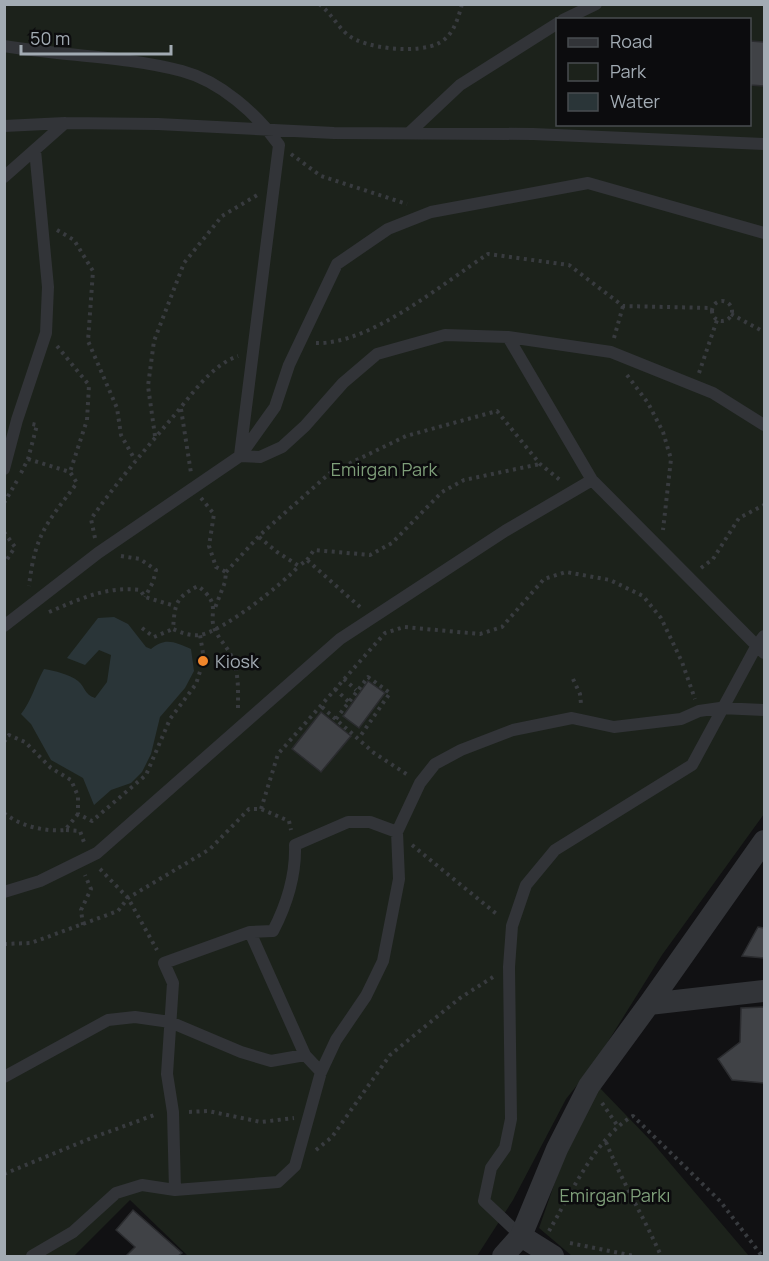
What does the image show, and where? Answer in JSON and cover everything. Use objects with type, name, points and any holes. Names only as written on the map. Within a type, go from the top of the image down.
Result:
[{"type":"street","points":[[503,1257],[521,1236],[557,1149],[589,1086],[765,841]]},
{"type":"street","points":[[649,1004],[765,991]]},
{"type":"street","points":[[521,1236],[555,1246]]},
{"type":"lane","points":[[567,18],[596,4]]},
{"type":"lane","points":[[409,133],[460,85],[556,24]]},
{"type":"lane","points":[[4,46],[184,72],[233,96],[267,128],[279,146],[240,456]]},
{"type":"lane","points":[[4,126],[65,123],[267,128],[334,133],[533,134],[765,144]]},
{"type":"lane","points":[[4,177],[65,123]]},
{"type":"lane","points":[[4,469],[17,420],[46,333],[48,287],[35,150]]},
{"type":"lane","points":[[4,626],[29,604],[103,550],[240,456],[275,407],[289,365],[337,264],[388,228],[431,212],[588,183],[765,233]]},
{"type":"lane","points":[[240,456],[260,457],[282,447],[305,426],[343,383],[377,354],[445,335],[508,337],[611,352],[713,393],[765,425]]},
{"type":"lane","points":[[508,337],[592,480],[658,548],[762,645],[720,708],[692,765],[555,850],[526,885],[512,926],[509,967],[511,1119],[505,1148],[491,1168],[484,1201],[521,1236]]},
{"type":"lane","points":[[4,892],[40,881],[87,859],[340,639],[572,490],[592,480]]},
{"type":"lane","points":[[32,1257],[73,1232],[116,1193],[142,1185],[175,1190],[245,1187],[278,1182],[295,1166],[321,1072],[336,1040],[366,996],[383,961],[399,879],[397,832],[420,783],[435,764],[461,750],[513,730],[572,718],[614,727],[681,719],[699,711],[720,708],[765,710]]},
{"type":"lane","points":[[175,1190],[173,1112],[167,1074],[173,983],[164,963],[250,932],[273,932],[296,871],[295,845],[348,822],[370,822],[397,832]]},
{"type":"lane","points":[[250,932],[305,1055],[321,1072]]},
{"type":"lane","points":[[4,1077],[108,1020],[135,1017],[170,1022],[241,1052],[271,1061],[305,1055]]},
{"type":"path","points":[[320,4],[333,14],[347,34],[366,46],[398,49],[438,44],[457,25],[462,4]]},
{"type":"path","points":[[279,146],[321,176],[431,212]]},
{"type":"path","points":[[155,436],[148,386],[154,341],[183,263],[222,216],[249,198],[274,188]]},
{"type":"path","points":[[41,221],[74,240],[93,271],[88,341],[117,408],[121,435],[135,460]]},
{"type":"path","points":[[301,342],[332,343],[392,319],[488,254],[569,266],[623,306],[712,308]]},
{"type":"path","points":[[724,301],[731,307],[731,314],[727,319],[717,320],[712,315],[712,308],[718,302],[724,301]]},
{"type":"path","points":[[623,306],[611,352],[648,404],[663,432],[670,459],[665,523],[658,548]]},
{"type":"path","points":[[731,314],[765,332]]},
{"type":"path","points":[[694,386],[717,320]]},
{"type":"path","points":[[46,333],[89,385],[87,420],[70,472]]},
{"type":"path","points":[[145,597],[156,570],[140,559],[121,557],[103,550],[91,519],[155,436],[226,360],[253,351]]},
{"type":"path","points":[[180,409],[193,488],[214,514],[209,546],[216,567],[226,572]]},
{"type":"path","points":[[238,730],[238,686],[233,660],[214,631],[215,608],[225,582],[226,572],[259,536],[330,473],[406,436],[497,411],[540,464],[572,490]]},
{"type":"path","points":[[28,459],[70,472],[77,483],[43,528],[32,565],[29,604],[48,613],[96,592],[120,588],[140,590],[145,597],[175,606]]},
{"type":"path","points":[[142,628],[154,637],[173,629],[185,634],[200,635],[214,631],[284,582],[314,550],[370,555],[392,543],[442,492],[464,480],[540,464]]},
{"type":"path","points":[[689,578],[713,559],[739,518],[765,505]]},
{"type":"path","points":[[4,532],[15,547],[4,564]]},
{"type":"path","points":[[259,536],[277,552],[299,566]]},
{"type":"path","points":[[307,560],[372,618]]},
{"type":"path","points":[[261,809],[278,754],[385,633],[404,627],[480,634],[502,627],[544,579],[566,572],[610,580],[643,596],[661,618],[678,654],[699,711]]},
{"type":"path","points":[[173,629],[175,606],[182,595],[198,586],[208,594],[215,608]]},
{"type":"path","points":[[78,814],[92,821],[146,775],[170,719],[196,684],[204,659],[200,635]]},
{"type":"path","points":[[336,719],[368,677],[390,693],[359,738]]},
{"type":"path","points":[[344,679],[356,690]]},
{"type":"path","points":[[573,679],[580,694],[582,720]]},
{"type":"path","points":[[335,689],[349,702]]},
{"type":"path","points":[[322,706],[374,753],[420,783]]},
{"type":"path","points":[[4,742],[9,735],[25,742],[51,768],[71,780],[78,796],[78,814],[65,830]]},
{"type":"path","points":[[4,944],[31,943],[118,911],[128,898],[210,849],[249,808],[261,809],[289,821],[295,845]]},
{"type":"path","points":[[4,813],[12,819],[33,827],[55,831],[80,831],[91,889],[81,910],[83,925]]},
{"type":"path","points":[[397,832],[512,926]]},
{"type":"path","points":[[87,859],[99,867],[128,898],[164,963]]},
{"type":"path","points":[[295,1166],[332,1137],[390,1055],[460,998],[509,967]]},
{"type":"path","points":[[4,1174],[89,1139],[161,1113],[208,1111],[261,1122],[310,1116]]},
{"type":"path","points":[[634,1257],[555,1246],[576,1184],[617,1125],[633,1116],[720,1201],[762,1257]]},
{"type":"path","points":[[606,1141],[622,1182],[647,1224],[661,1257]]},
{"type":"green space","name":"Emirgan Park","points":[[5,5],[764,5],[764,814],[662,955],[594,1064],[566,1099],[513,1200],[477,1256],[188,1256],[130,1200],[74,1256],[5,1256]]},
{"type":"green space","name":"Emirgan Parkı","points":[[598,1086],[652,1142],[749,1256],[572,1256],[539,1228],[562,1162]]},
{"type":"water","points":[[114,617],[128,624],[146,647],[151,649],[161,643],[170,642],[191,649],[194,671],[185,688],[160,717],[151,754],[142,772],[131,783],[111,790],[94,805],[83,778],[51,760],[31,724],[21,714],[44,669],[62,673],[74,679],[89,695],[95,698],[107,682],[111,655],[99,650],[85,665],[67,658],[98,618]]},
{"type":"building","points":[[751,41],[764,42],[764,86],[751,85]]},
{"type":"building","points":[[368,681],[385,693],[359,728],[343,716]]},
{"type":"building","points":[[321,712],[351,736],[321,772],[292,749]]},
{"type":"building","points":[[758,927],[764,928],[764,958],[742,956]]},
{"type":"building","points":[[764,1007],[764,1083],[732,1080],[718,1059],[740,1042],[741,1008]]},
{"type":"building","points":[[133,1210],[182,1253],[178,1256],[126,1256],[135,1247],[116,1230]]},
{"type":"place","name":"Kiosk","points":[[203,661]]}]
